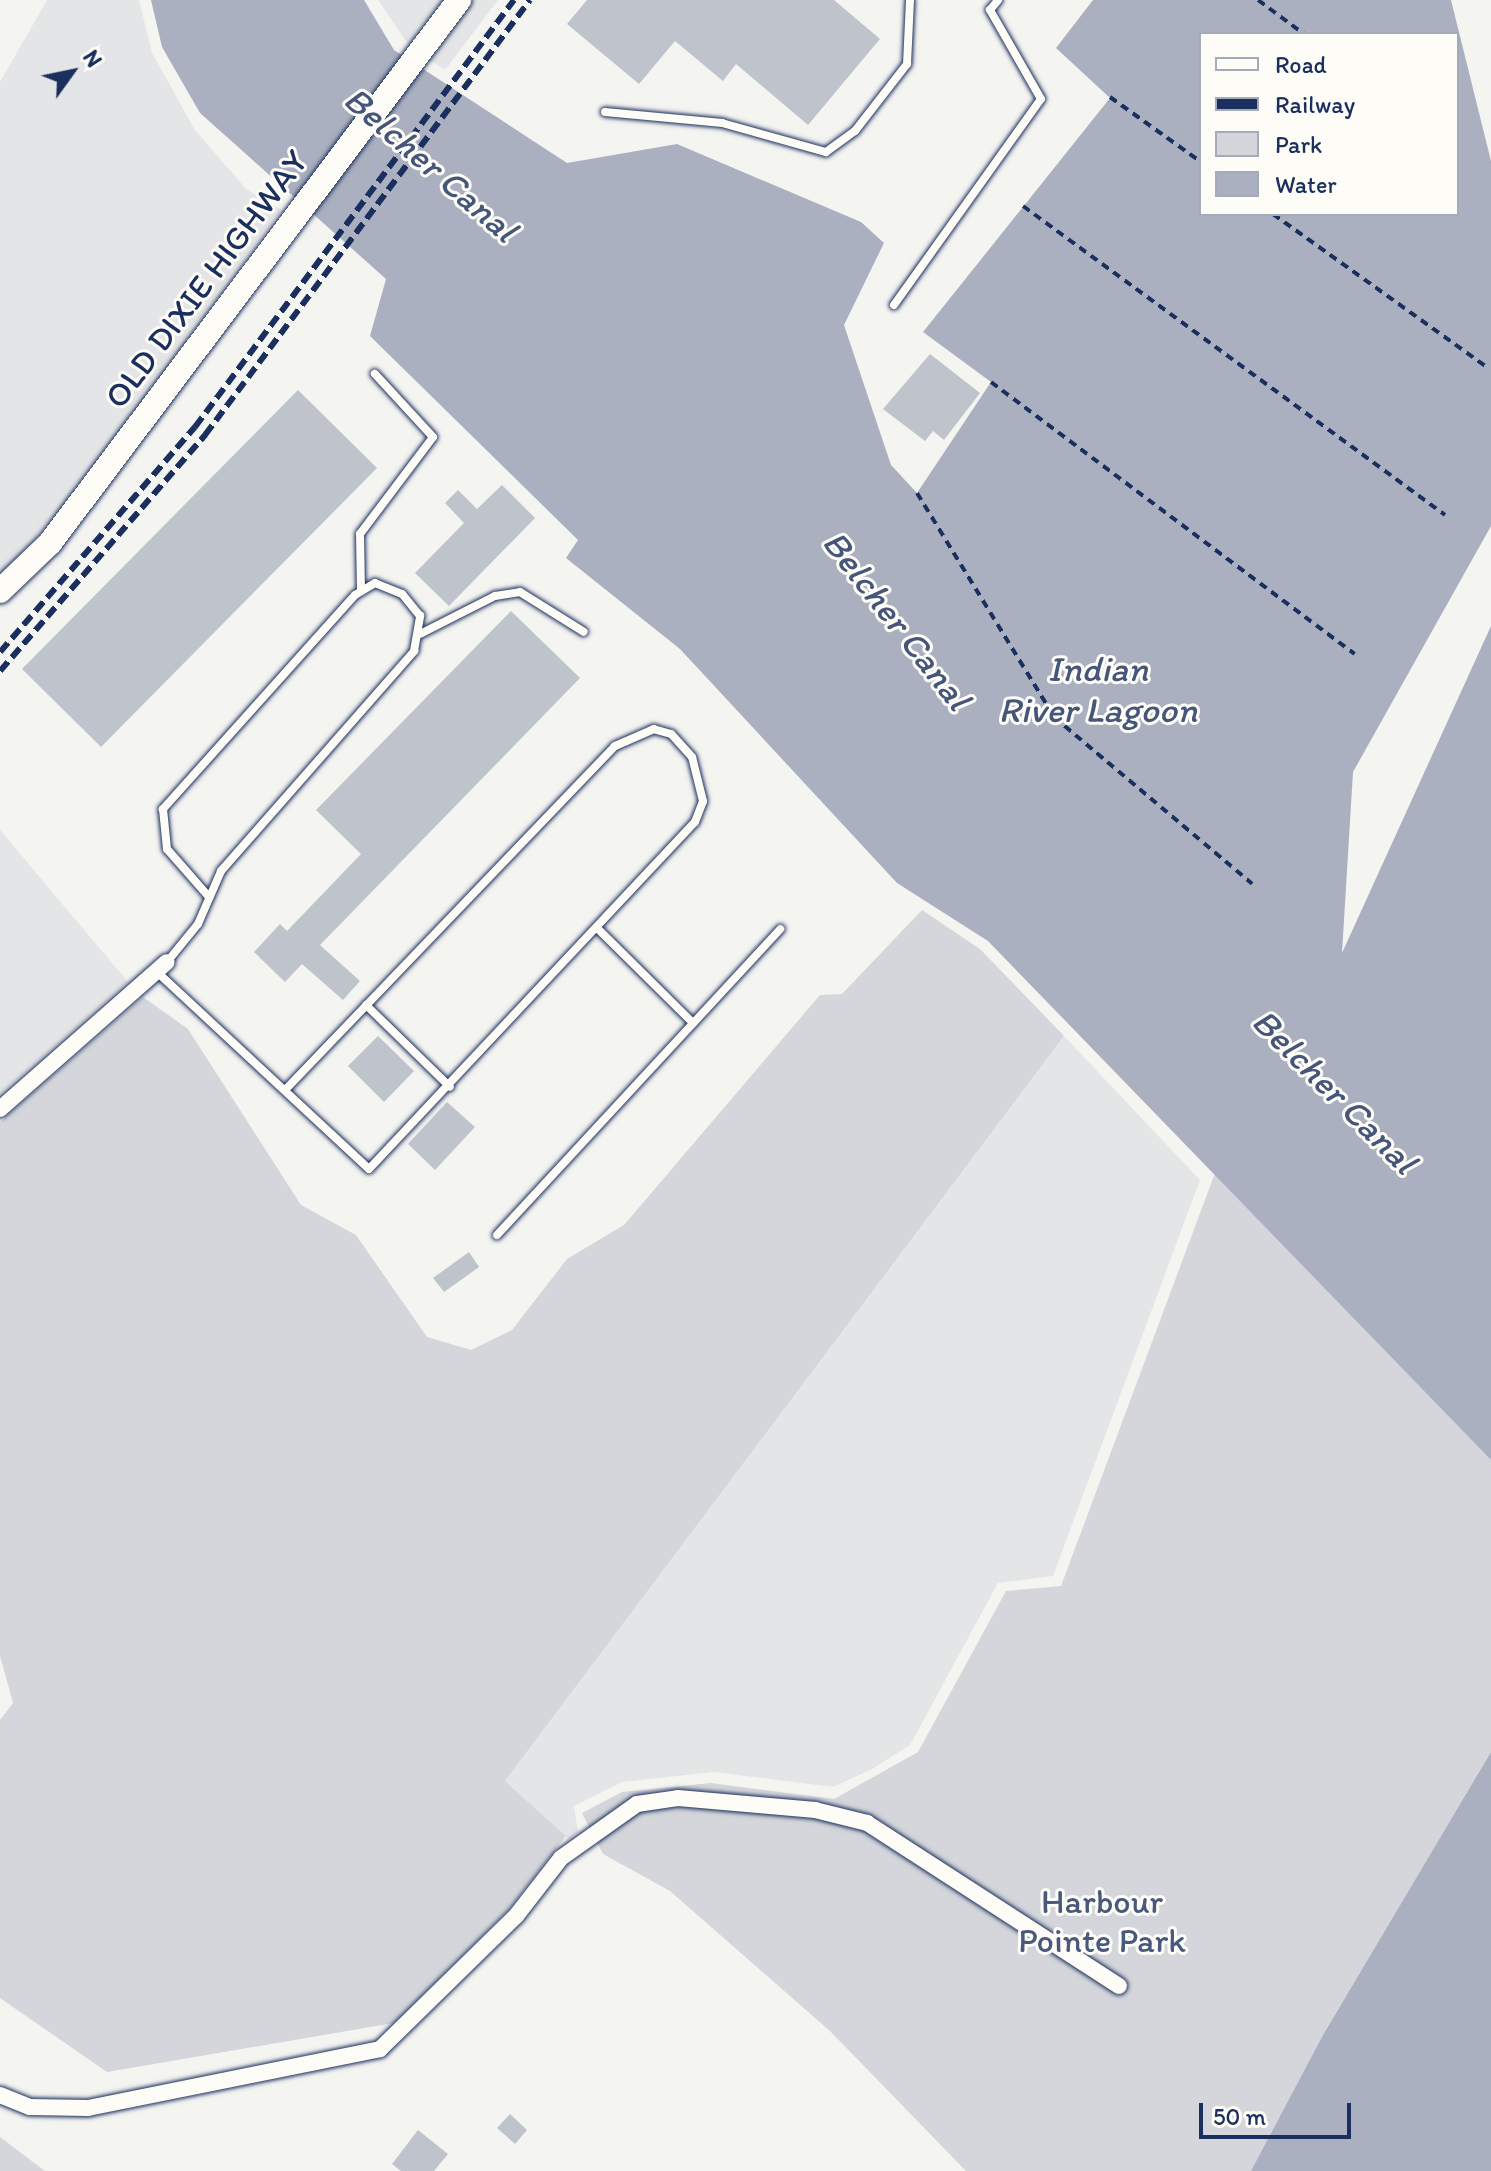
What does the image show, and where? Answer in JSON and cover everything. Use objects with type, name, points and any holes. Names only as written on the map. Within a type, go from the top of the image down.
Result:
[{"type":"street","name":"OLD DIXIE HIGHWAY","points":[[0,591],[50,543],[459,0]]},
{"type":"street","points":[[0,1109],[162,966]]},
{"type":"street","points":[[0,2095],[30,2107],[88,2108],[380,2049],[516,1916],[561,1858],[637,1804],[678,1798],[815,1810],[867,1823],[1119,1986]]},
{"type":"lane","points":[[605,112],[722,123],[826,152],[855,131],[907,64],[910,0]]},
{"type":"lane","points":[[894,305],[1041,99],[990,10],[998,0]]},
{"type":"lane","points":[[361,591],[360,534],[433,437],[375,374]]},
{"type":"lane","points":[[209,897],[167,849],[163,809],[361,591],[375,583],[402,594],[420,616],[420,634],[414,651],[221,871],[209,897],[162,966],[285,1090],[369,1169],[450,1087],[695,822],[703,801],[692,757],[671,734],[654,729],[615,746],[285,1090]]},
{"type":"lane","points":[[420,634],[495,596],[520,592],[584,632]]},
{"type":"lane","points":[[597,928],[693,1023]]},
{"type":"lane","points":[[497,1235],[780,929]]},
{"type":"lane","points":[[366,1005],[450,1087]]},
{"type":"path","points":[[1258,0],[1301,32]]},
{"type":"path","points":[[1110,97],[1199,161]]},
{"type":"path","points":[[1023,206],[1445,515]]},
{"type":"path","points":[[1276,216],[1487,367]]},
{"type":"path","points":[[991,382],[1355,654]]},
{"type":"path","points":[[917,493],[1054,717],[1252,884]]},
{"type":"shaded area","points":[[47,0],[139,0],[152,53],[195,130],[246,189],[282,210],[66,506],[0,577],[0,82]]},
{"type":"shaded area","points":[[378,0],[445,0],[410,47]]},
{"type":"shaded area","points":[[472,0],[498,0],[445,70],[428,59]]},
{"type":"shaded area","points":[[0,830],[128,982],[0,1094]]},
{"type":"shaded area","points":[[1064,1036],[1200,1180],[1053,1576],[998,1583],[910,1745],[872,1769],[833,1787],[714,1772],[622,1782],[574,1806],[578,1832],[569,1839],[505,1781]]},
{"type":"green space","points":[[922,910],[980,949],[1064,1036],[505,1781],[566,1836],[508,1910],[394,2023],[107,2072],[0,1998],[0,1720],[13,1703],[0,1656],[0,1122],[143,997],[188,1029],[301,1205],[356,1235],[427,1337],[471,1350],[512,1330],[567,1259],[624,1225],[820,995],[842,994]]},
{"type":"green space","name":"Harbour Pointe Park","points":[[1215,1173],[1491,1460],[1491,1752],[1251,2171],[966,2171],[830,2031],[670,1891],[603,1854],[582,1813],[622,1792],[711,1783],[834,1799],[918,1752],[1006,1591],[1061,1586]]},
{"type":"green space","points":[[0,2137],[45,2171],[0,2171]]},
{"type":"water","name":"Indian River Lagoon","points":[[151,0],[364,0],[394,50],[567,163],[677,144],[861,222],[884,243],[844,325],[891,465],[917,493],[991,382],[923,332],[1110,98],[1056,48],[1093,0],[1451,0],[1459,32],[1199,32],[1199,216],[1459,216],[1459,32],[1491,161],[1491,526],[1353,772],[1342,953],[1491,626],[1491,1460],[988,941],[897,883],[680,649],[566,558],[578,540],[370,336],[386,279],[200,113],[162,47]]},
{"type":"water","points":[[1491,1752],[1491,2171],[1251,2171],[1322,2037]]},
{"type":"building","points":[[587,0],[834,0],[880,39],[808,125],[736,64],[723,81],[675,41],[639,84],[567,24]]},
{"type":"building","points":[[930,354],[980,393],[944,440],[933,431],[925,441],[883,409]]},
{"type":"building","points":[[298,390],[377,468],[101,747],[22,669]]},
{"type":"building","points":[[502,485],[535,518],[449,606],[415,573],[464,523],[445,503],[458,490],[477,509]]},
{"type":"building","points":[[511,611],[580,678],[320,945],[360,981],[343,1000],[302,964],[285,982],[254,952],[280,924],[287,931],[361,854],[316,810]]},
{"type":"building","points":[[378,1036],[414,1071],[384,1102],[348,1066]]},
{"type":"building","points":[[447,1102],[475,1127],[435,1170],[408,1144]]},
{"type":"building","points":[[469,1252],[479,1267],[444,1292],[433,1278]]},
{"type":"building","points":[[510,2114],[527,2130],[515,2144],[497,2128]]},
{"type":"building","points":[[418,2130],[448,2154],[434,2171],[401,2171],[392,2164]]},
{"type":"railway","points":[[0,652],[195,427],[514,0]]},
{"type":"railway","points":[[0,671],[205,435],[530,0]]},
{"type":"water label","name":"Belcher Canal","points":[[431,164]]},
{"type":"water label","name":"Belcher Canal","points":[[897,620]]},
{"type":"water label","name":"Belcher Canal","points":[[1335,1091]]}]
